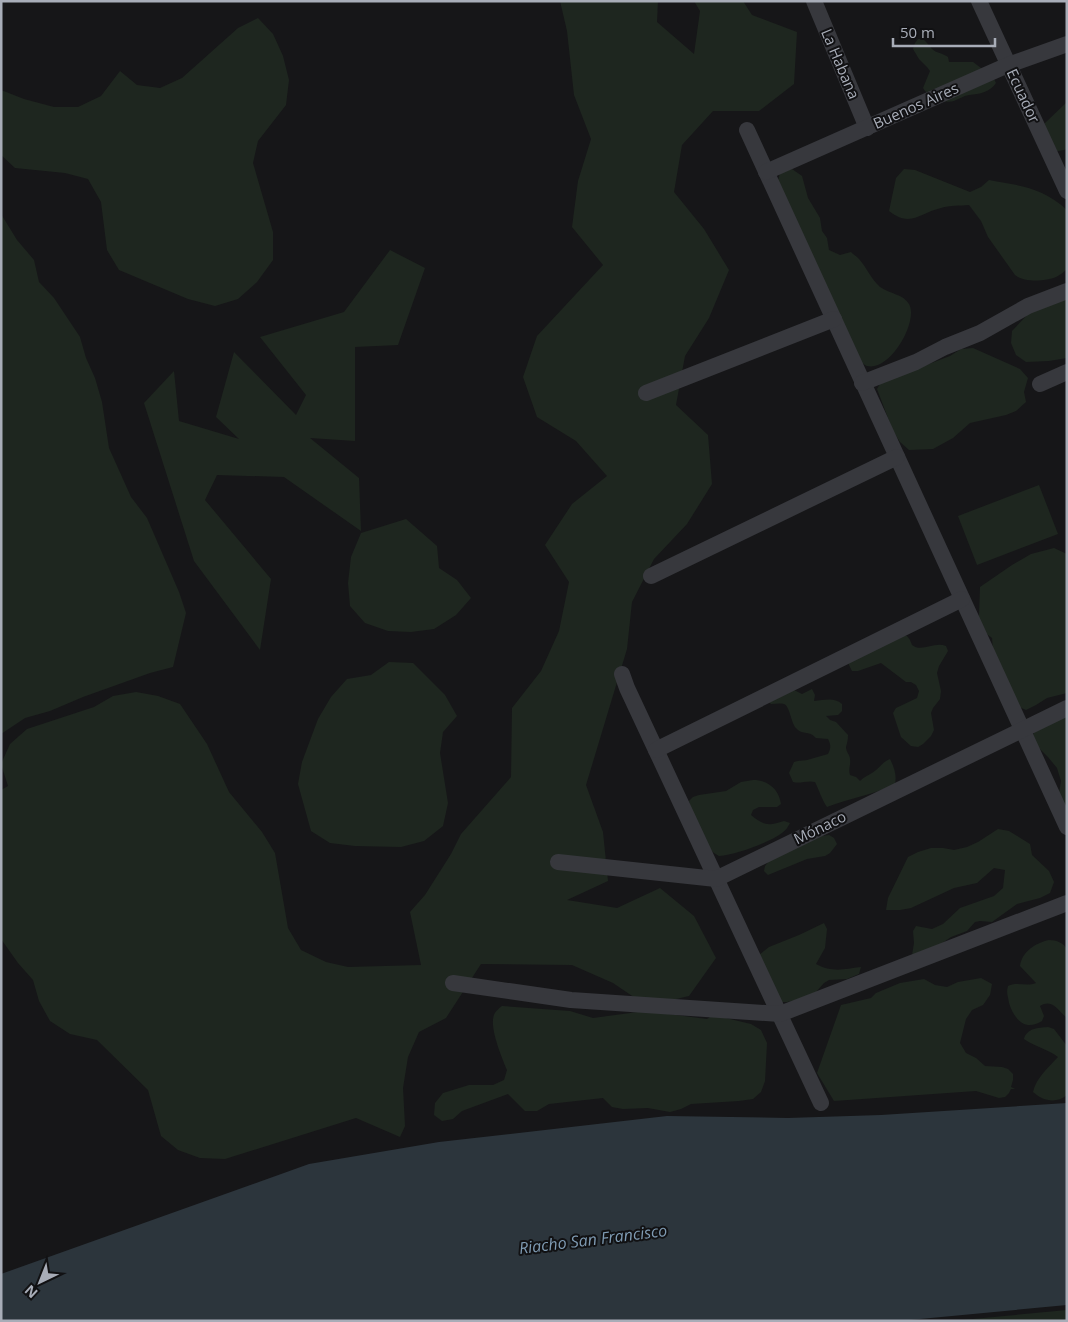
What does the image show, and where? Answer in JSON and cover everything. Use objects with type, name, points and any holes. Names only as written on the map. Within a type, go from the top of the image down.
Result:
[{"type":"street","name":"La Habana","points":[[814,1],[866,128]]},
{"type":"street","name":"Ecuador","points":[[979,1],[1067,191]]},
{"type":"street","name":"Buenos Aires","points":[[766,172],[1008,65],[1067,44]]},
{"type":"street","points":[[747,130],[1067,827]]},
{"type":"street","points":[[862,383],[916,362],[980,333],[1028,306],[1067,291]]},
{"type":"street","points":[[646,392],[834,319]]},
{"type":"street","points":[[1040,384],[1067,372]]},
{"type":"street","points":[[651,576],[897,457]]},
{"type":"street","points":[[656,750],[962,599]]},
{"type":"street","points":[[622,674],[821,1102]]},
{"type":"street","name":"Mónaco","points":[[716,879],[1067,708]]},
{"type":"street","points":[[558,862],[716,879]]},
{"type":"street","points":[[453,983],[570,1000],[780,1014],[1067,902]]},
{"type":"shaded area","points":[[560,1],[658,1],[657,22],[694,54],[700,11],[694,1],[743,1],[752,15],[797,32],[794,84],[759,111],[713,111],[682,145],[674,192],[704,229],[729,270],[709,318],[685,356],[676,405],[708,435],[712,484],[687,524],[654,559],[632,602],[627,649],[586,785],[603,832],[608,881],[567,900],[617,908],[660,888],[694,916],[716,958],[689,996],[647,1006],[613,983],[572,965],[481,964],[446,1018],[419,1032],[408,1057],[403,1088],[405,1126],[400,1137],[356,1118],[225,1159],[200,1158],[178,1150],[161,1136],[148,1090],[97,1040],[70,1034],[50,1021],[39,1001],[33,980],[1,939],[1,790],[8,786],[1,764],[10,744],[27,729],[94,707],[113,696],[136,692],[158,696],[180,704],[207,744],[229,792],[262,832],[275,853],[288,928],[301,950],[326,962],[348,967],[421,965],[410,912],[425,895],[451,854],[461,834],[511,777],[512,708],[541,671],[559,631],[569,582],[545,545],[572,504],[607,476],[576,441],[537,417],[523,377],[537,336],[603,265],[572,227],[578,181],[591,139],[574,95],[567,31]]},
{"type":"shaded area","points":[[258,18],[273,34],[283,56],[289,80],[286,105],[258,141],[253,163],[273,232],[273,260],[257,282],[238,299],[215,306],[188,299],[119,270],[107,250],[101,202],[88,179],[65,173],[15,168],[1,155],[1,90],[24,99],[54,107],[78,107],[101,96],[120,71],[137,85],[160,88],[182,78],[238,28]]},
{"type":"shaded area","points":[[918,39],[923,39],[934,50],[948,57],[949,62],[973,62],[993,77],[996,83],[991,89],[984,92],[967,95],[950,102],[932,97],[923,88],[930,71],[913,49]]},
{"type":"shaded area","points":[[1067,102],[1067,149],[1052,152],[1044,124]]},
{"type":"shaded area","points":[[792,169],[802,176],[808,198],[820,218],[822,231],[827,238],[829,250],[840,255],[851,252],[859,259],[880,287],[900,296],[909,304],[911,312],[910,322],[906,333],[893,354],[876,366],[867,366],[858,359],[777,184],[780,173]]},
{"type":"shaded area","points":[[904,169],[915,170],[970,192],[981,187],[989,180],[1031,189],[1049,196],[1067,210],[1067,269],[1056,277],[1047,280],[1019,278],[988,237],[981,221],[969,205],[944,207],[909,219],[897,216],[889,211],[896,178]]},
{"type":"shaded area","points":[[1,214],[17,240],[34,260],[39,282],[54,298],[80,337],[102,402],[109,448],[131,497],[147,518],[186,613],[173,667],[150,673],[50,711],[25,718],[1,734]]},
{"type":"shaded area","points":[[390,250],[425,268],[398,345],[355,347],[355,441],[310,438],[359,478],[361,531],[284,477],[217,475],[205,500],[271,579],[260,650],[194,561],[144,403],[174,371],[179,421],[239,439],[216,417],[234,352],[296,415],[306,395],[260,337],[344,312]]},
{"type":"shaded area","points":[[1067,288],[1067,358],[1026,362],[1016,355],[1011,343],[1012,331],[1028,314]]},
{"type":"shaded area","points":[[973,348],[1020,369],[1028,378],[1024,392],[1026,402],[1016,411],[1006,415],[970,423],[953,438],[933,449],[909,450],[900,442],[893,431],[877,389],[883,379],[950,356],[961,349]]},
{"type":"shaded area","points":[[1039,485],[1058,534],[977,565],[958,516]]},
{"type":"shaded area","points":[[406,519],[437,546],[439,568],[457,580],[471,598],[456,615],[434,629],[411,632],[388,631],[365,623],[350,606],[348,583],[351,557],[361,533]]},
{"type":"shaded area","points":[[1054,548],[1067,554],[1067,693],[1047,698],[1026,710],[1015,705],[993,651],[992,638],[975,625],[979,615],[980,587],[1031,554]]},
{"type":"shaded area","points":[[900,635],[907,636],[912,645],[916,647],[924,648],[942,645],[946,646],[948,651],[937,673],[941,691],[940,699],[931,713],[934,730],[931,736],[918,747],[911,746],[901,737],[893,713],[896,708],[917,698],[919,691],[916,685],[906,682],[881,663],[858,671],[852,671],[848,659]]},
{"type":"shaded area","points":[[389,662],[413,663],[445,695],[457,716],[443,732],[440,753],[448,803],[443,826],[424,841],[401,847],[355,846],[330,843],[311,831],[298,784],[302,762],[318,719],[331,697],[347,679],[371,675]]},
{"type":"shaded area","points":[[792,689],[802,694],[812,689],[815,695],[814,701],[833,700],[842,704],[842,711],[838,715],[826,716],[836,722],[848,735],[846,747],[850,758],[850,775],[860,781],[890,759],[895,771],[895,784],[879,791],[827,807],[815,782],[793,782],[789,773],[794,762],[828,754],[830,743],[828,739],[816,738],[811,734],[798,730],[794,726],[786,705],[771,704],[767,700]]},
{"type":"shaded area","points":[[1067,711],[1067,818],[1059,793],[1061,781],[1057,768],[1038,747],[1032,736],[1038,727]]},
{"type":"shaded area","points":[[758,780],[772,786],[778,794],[781,804],[777,807],[759,807],[753,810],[751,815],[767,824],[784,821],[790,823],[783,832],[769,841],[743,851],[719,856],[699,839],[689,801],[699,795],[726,791],[741,782]]},
{"type":"shaded area","points":[[998,829],[1009,831],[1030,844],[1032,855],[1049,871],[1054,882],[1050,893],[1040,898],[1017,904],[992,922],[975,922],[967,931],[951,937],[925,955],[912,955],[913,931],[916,926],[932,929],[943,924],[960,908],[994,896],[1003,888],[1005,870],[994,868],[977,883],[954,888],[911,908],[886,910],[888,898],[908,857],[931,848],[954,850],[967,847]]},
{"type":"shaded area","points":[[829,835],[834,838],[837,844],[825,856],[807,859],[768,875],[764,871],[765,866],[771,859],[822,836]]},
{"type":"shaded area","points":[[824,923],[827,929],[825,948],[816,964],[828,969],[861,967],[859,974],[847,979],[829,980],[806,998],[781,1002],[759,955],[769,947]]},
{"type":"shaded area","points":[[1049,940],[1060,942],[1067,950],[1067,1018],[1052,1004],[1045,1004],[1040,1006],[1044,1016],[1042,1021],[1036,1024],[1025,1024],[1017,1019],[1011,1009],[1007,994],[1008,986],[1036,983],[1020,966],[1021,961],[1030,948]]},
{"type":"shaded area","points":[[981,978],[992,984],[990,995],[983,1005],[972,1010],[966,1019],[960,1043],[966,1053],[976,1058],[985,1066],[1008,1069],[1013,1074],[1011,1087],[1015,1089],[1011,1089],[1005,1097],[999,1098],[976,1091],[834,1101],[817,1073],[841,1005],[871,998],[876,993],[900,983],[924,979],[935,985],[947,987],[958,982]]},
{"type":"shaded area","points":[[502,1006],[570,1011],[593,1018],[645,1011],[707,1019],[713,1015],[751,1024],[761,1030],[767,1043],[765,1081],[761,1092],[753,1099],[691,1104],[670,1112],[648,1108],[623,1109],[612,1107],[603,1098],[549,1104],[537,1111],[525,1111],[508,1094],[462,1111],[453,1119],[442,1121],[434,1115],[435,1103],[443,1093],[469,1085],[493,1085],[504,1080],[507,1070],[493,1027],[494,1015]]},
{"type":"shaded area","points":[[1048,1027],[1054,1029],[1067,1046],[1067,1095],[1058,1100],[1041,1098],[1033,1092],[1040,1077],[1058,1057],[1024,1039],[1025,1035],[1030,1031]]},
{"type":"shaded area","points":[[1067,1310],[1067,1321],[951,1321]]},
{"type":"water","name":"Riacho San Francisco","points":[[1067,1103],[1067,1305],[899,1321],[1,1321],[1,1274],[309,1164],[439,1142],[667,1116],[788,1118],[881,1115]]}]
